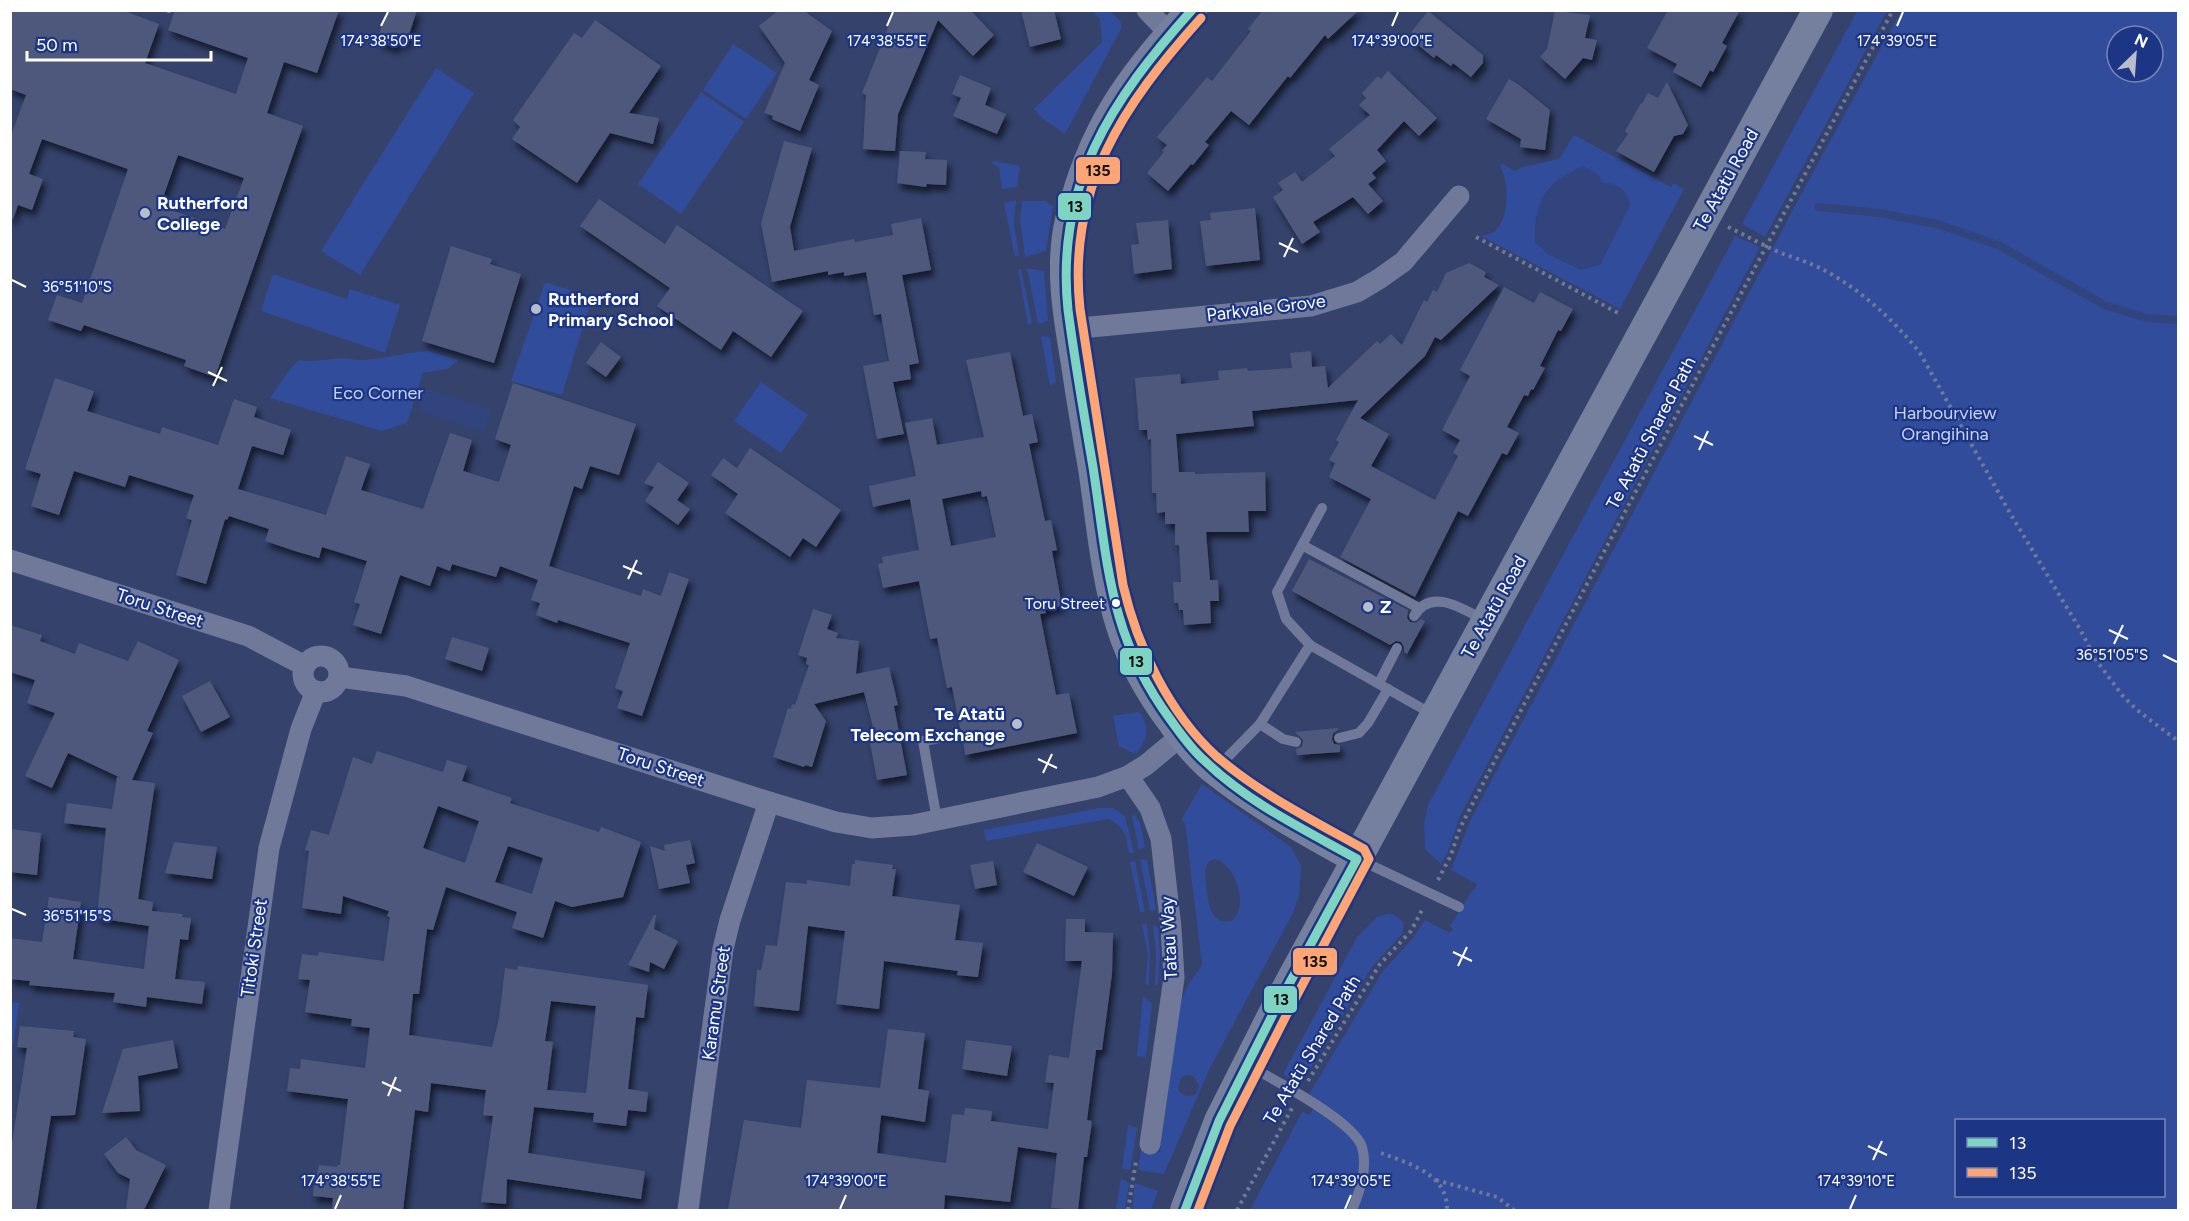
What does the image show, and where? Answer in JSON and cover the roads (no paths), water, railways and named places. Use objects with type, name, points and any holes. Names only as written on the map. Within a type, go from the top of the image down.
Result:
[{"type":"main road","points":[[1192,10],[1139,70],[1123,94],[1089,156],[1070,220],[1066,246],[1066,291],[1070,329],[1094,471],[1100,525],[1121,625],[1145,681],[1182,735],[1215,770],[1315,836],[1357,858]]},
{"type":"main road","name":"Te Atatū Road","points":[[1185,1210],[1219,1121],[1247,1065],[1818,10]]},
{"type":"street","points":[[1147,10],[1170,34]]},
{"type":"street","name":"Parkvale Grove","points":[[1070,329],[1311,306],[1357,292],[1403,262],[1459,196]]},
{"type":"street","name":"Toru Street","points":[[11,562],[248,636],[305,666]]},
{"type":"street","points":[[317,656],[327,657],[335,663],[340,677],[331,689],[316,691],[304,681],[305,666],[317,656]]},
{"type":"street","name":"Toru Street","points":[[340,677],[405,686],[769,802],[836,822],[872,828],[913,825],[1098,787],[1128,776],[1146,765],[1182,735]]},
{"type":"street","name":"Titoki Street","points":[[219,1210],[268,848],[302,729],[316,691]]},
{"type":"street","name":"Tatau Way","points":[[1128,776],[1150,808],[1161,838],[1174,978],[1143,1150]]},
{"type":"street","name":"Karamu Street","points":[[688,1210],[723,949],[730,920],[769,802]]},
{"type":"lane","points":[[1322,508],[1277,592],[1286,620],[1310,645],[1435,715]]},
{"type":"lane","points":[[1302,545],[1417,612],[1430,601],[1444,602],[1486,621]]},
{"type":"lane","points":[[1215,770],[1260,724],[1310,645]]},
{"type":"lane","points":[[1339,738],[1359,733],[1368,723],[1397,648]]},
{"type":"lane","points":[[1260,724],[1283,739],[1296,742]]},
{"type":"lane","points":[[937,820],[922,741],[957,735]]},
{"type":"lane","points":[[1357,858],[1459,907]]},
{"type":"lane","points":[[1247,1065],[1300,1095],[1344,1125],[1361,1145],[1364,1166],[1361,1188],[1352,1210]]},
{"type":"waterway","points":[[1818,207],[1879,213],[1937,224],[1998,245],[2105,305],[2146,318],[2178,320]]},
{"type":"place","name":"Rutherford College","points":[[145,213]]},
{"type":"place","name":"Rutherford Primary School","points":[[536,309]]},
{"type":"place","name":"Toru Street","points":[[1116,603]]},
{"type":"place","name":"Z","points":[[1368,607]]},
{"type":"place","name":"Te Atatū Telecom Exchange","points":[[1017,724]]},
{"type":"park label","name":"Eco Corner","points":[[378,393]]},
{"type":"park label","name":"Harbourview Orangihina","points":[[1945,423]]}]
